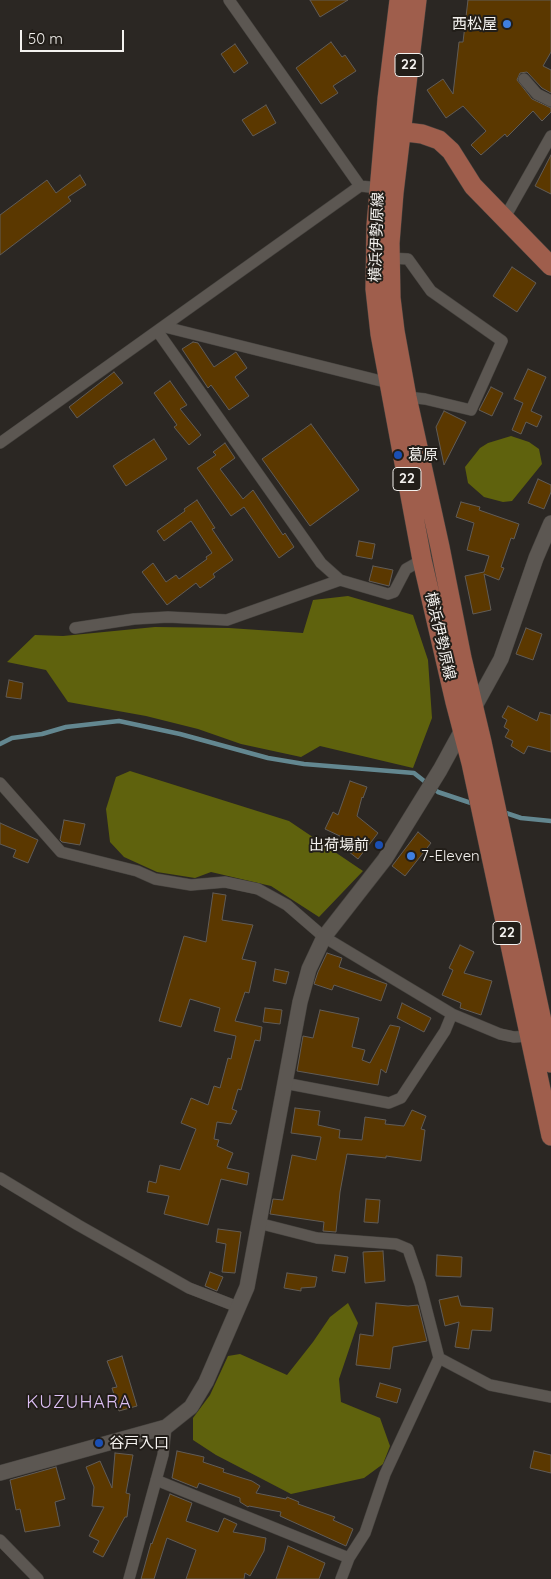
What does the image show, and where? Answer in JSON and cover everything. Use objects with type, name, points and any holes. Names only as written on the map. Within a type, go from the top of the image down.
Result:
[{"type":"main road","name":"横浜伊勢原線","points":[[399,0],[393,130],[394,193],[390,258],[391,298],[395,331],[462,658],[550,1059]]},
{"type":"main road","name":"横浜伊勢原線","points":[[417,0],[393,130],[379,188],[376,225],[375,290],[380,334],[422,560],[462,730],[551,1136]]},
{"type":"main road","points":[[393,130],[422,134],[439,140],[451,151],[473,186],[551,266]]},
{"type":"street","points":[[229,0],[360,186]]},
{"type":"street","points":[[524,79],[537,94],[551,101]]},
{"type":"street","points":[[504,219],[551,136]]},
{"type":"street","points":[[0,444],[360,186],[379,188]]},
{"type":"street","points":[[390,258],[408,259],[430,291],[502,341],[471,410],[425,399],[407,397]]},
{"type":"street","points":[[162,329],[381,381],[388,379]]},
{"type":"street","points":[[162,329],[321,562],[340,580],[388,594],[394,592],[406,569],[422,560]]},
{"type":"street","points":[[0,1473],[166,1427],[191,1407],[206,1382],[247,1287],[284,1083],[300,1002],[309,969],[324,937],[385,859],[462,730],[501,659],[536,558],[551,523]]},
{"type":"street","points":[[75,628],[134,619],[168,617],[227,620],[340,580]]},
{"type":"street","points":[[0,784],[61,852],[137,871],[154,879],[191,885],[225,882],[258,889],[287,905],[324,937],[452,1014],[500,1034],[514,1037],[530,1036]]},
{"type":"street","points":[[284,1083],[389,1103],[401,1098],[445,1031],[452,1014]]},
{"type":"street","points":[[0,1178],[70,1221],[189,1288],[238,1307]]},
{"type":"street","points":[[258,1223],[317,1238],[396,1244],[408,1249],[420,1284],[439,1358],[385,1474],[365,1533],[349,1558],[341,1579]]},
{"type":"street","points":[[439,1358],[490,1385],[551,1397]]},
{"type":"street","points":[[129,1579],[163,1455],[166,1427]]},
{"type":"street","points":[[156,1480],[349,1558]]},
{"type":"street","points":[[0,1540],[37,1579]]},
{"type":"shaded area","points":[[511,436],[529,442],[539,449],[542,464],[512,501],[503,502],[484,497],[468,483],[465,467],[480,448],[488,443]]},
{"type":"shaded area","points":[[348,596],[413,615],[428,660],[432,718],[413,768],[320,746],[301,757],[241,744],[198,729],[146,716],[68,702],[46,670],[7,662],[35,635],[63,636],[155,627],[229,628],[303,633],[313,600]]},
{"type":"shaded area","points":[[130,771],[289,821],[363,871],[319,917],[271,886],[211,872],[195,878],[157,872],[124,857],[110,842],[106,809],[116,777]]},
{"type":"shaded area","points":[[348,1303],[358,1323],[339,1379],[341,1402],[380,1418],[390,1446],[383,1464],[364,1478],[291,1494],[216,1455],[193,1440],[193,1418],[210,1395],[228,1356],[240,1354],[287,1375],[330,1317]]},
{"type":"building","points":[[310,0],[348,0],[320,17]]},
{"type":"building","points":[[468,0],[551,0],[551,52],[543,66],[551,70],[551,93],[542,88],[527,72],[520,73],[517,80],[532,99],[551,108],[551,112],[542,121],[533,111],[507,137],[505,134],[481,155],[471,145],[486,131],[463,106],[446,118],[427,90],[443,79],[453,94],[459,42],[463,42]]},
{"type":"building","points":[[331,42],[342,57],[345,55],[356,71],[333,86],[338,93],[321,104],[296,68]]},
{"type":"building","points":[[235,44],[248,63],[234,73],[221,54]]},
{"type":"building","points":[[266,105],[276,123],[253,136],[242,120]]},
{"type":"building","points":[[551,155],[551,194],[535,186]]},
{"type":"building","points":[[80,175],[86,185],[68,197],[71,201],[0,255],[0,215],[47,180],[56,193]]},
{"type":"building","points":[[512,267],[536,283],[517,312],[493,296]]},
{"type":"building","points":[[193,342],[198,343],[214,367],[236,352],[247,368],[235,377],[249,396],[229,410],[211,385],[208,388],[182,349]]},
{"type":"building","points":[[528,369],[546,377],[531,411],[542,416],[537,427],[526,422],[521,434],[512,430],[523,403],[514,399]]},
{"type":"building","points":[[114,372],[123,383],[77,418],[69,407]]},
{"type":"building","points":[[170,381],[187,405],[180,409],[201,435],[189,445],[174,427],[177,425],[154,393]]},
{"type":"building","points":[[491,387],[503,393],[492,416],[479,410]]},
{"type":"building","points":[[444,411],[466,422],[444,465],[436,427]]},
{"type":"building","points":[[311,424],[359,490],[310,526],[262,459]]},
{"type":"building","points":[[154,439],[167,459],[126,486],[113,466]]},
{"type":"building","points":[[225,443],[235,458],[220,469],[243,499],[253,490],[283,535],[285,533],[294,547],[279,558],[244,507],[231,516],[197,468],[216,455],[213,452]]},
{"type":"building","points":[[538,479],[551,485],[551,492],[544,509],[528,503]]},
{"type":"building","points":[[197,500],[215,528],[212,529],[233,560],[213,574],[215,577],[200,588],[196,583],[167,605],[142,572],[153,563],[166,582],[176,575],[179,579],[207,559],[206,557],[212,553],[191,521],[164,541],[157,531]]},
{"type":"building","points":[[461,502],[480,507],[479,510],[519,524],[514,539],[511,538],[501,567],[504,568],[499,580],[484,574],[491,610],[473,614],[465,576],[484,572],[489,556],[467,550],[474,523],[456,517]]},
{"type":"building","points":[[359,541],[375,544],[372,559],[356,556]]},
{"type":"building","points":[[373,566],[393,570],[389,586],[369,581]]},
{"type":"building","points":[[526,628],[542,634],[533,660],[516,654]]},
{"type":"building","points":[[9,680],[23,683],[21,699],[6,697]]},
{"type":"building","points":[[508,706],[537,721],[540,712],[551,715],[551,752],[528,746],[524,754],[511,746],[513,741],[505,737],[509,730],[504,727],[507,720],[502,717]]},
{"type":"building","points":[[350,781],[367,787],[357,816],[378,833],[358,859],[339,844],[344,838],[325,829],[333,812],[338,815]]},
{"type":"building","points":[[64,820],[85,824],[80,845],[60,840]]},
{"type":"building","points":[[0,823],[38,840],[28,863],[13,857],[16,850],[0,844]]},
{"type":"building","points":[[418,832],[431,843],[405,876],[392,866]]},
{"type":"building","points":[[213,893],[226,895],[222,920],[253,925],[242,959],[256,962],[249,993],[245,992],[235,1021],[262,1027],[260,1041],[255,1040],[241,1090],[238,1089],[232,1109],[237,1111],[231,1124],[217,1122],[214,1139],[219,1140],[217,1146],[233,1153],[227,1168],[249,1173],[247,1185],[221,1179],[208,1225],[164,1214],[169,1196],[147,1192],[149,1181],[156,1183],[160,1165],[180,1170],[196,1129],[181,1123],[191,1098],[208,1105],[214,1086],[220,1088],[228,1058],[231,1059],[236,1036],[214,1031],[220,1008],[190,999],[181,1027],[159,1021],[184,936],[206,942]]},
{"type":"building","points":[[460,945],[474,952],[464,973],[492,981],[481,1015],[460,1008],[461,1003],[442,995],[453,970],[449,968]]},
{"type":"building","points":[[327,953],[342,958],[339,967],[387,984],[381,1001],[334,985],[332,990],[314,984]]},
{"type":"building","points":[[275,969],[289,972],[286,984],[273,981]]},
{"type":"building","points":[[402,1003],[431,1018],[424,1032],[397,1018]]},
{"type":"building","points":[[265,1008],[282,1010],[280,1024],[263,1022]]},
{"type":"building","points":[[320,1010],[359,1018],[352,1047],[365,1050],[362,1060],[370,1063],[390,1025],[400,1027],[386,1073],[381,1069],[378,1085],[297,1071],[303,1036],[313,1038]]},
{"type":"building","points":[[295,1108],[320,1111],[318,1125],[340,1130],[339,1138],[362,1140],[365,1117],[386,1120],[385,1124],[404,1126],[412,1110],[426,1116],[421,1129],[425,1130],[421,1161],[386,1156],[386,1158],[347,1154],[340,1192],[336,1232],[323,1231],[324,1222],[270,1214],[273,1199],[283,1200],[292,1155],[316,1160],[321,1137],[291,1133]]},
{"type":"building","points":[[366,1199],[380,1200],[378,1223],[364,1222]]},
{"type":"building","points":[[218,1229],[241,1232],[235,1273],[222,1272],[226,1244],[216,1242]]},
{"type":"building","points":[[383,1251],[385,1281],[365,1283],[363,1252]]},
{"type":"building","points":[[335,1255],[348,1257],[345,1273],[332,1271]]},
{"type":"building","points":[[437,1255],[462,1257],[461,1277],[436,1276]]},
{"type":"building","points":[[210,1272],[223,1277],[217,1291],[205,1286]]},
{"type":"building","points":[[287,1273],[317,1277],[315,1287],[301,1288],[301,1291],[284,1288]]},
{"type":"building","points":[[458,1296],[461,1306],[493,1308],[491,1331],[472,1330],[469,1349],[455,1347],[459,1322],[445,1326],[439,1300]]},
{"type":"building","points":[[376,1303],[418,1305],[427,1341],[393,1347],[390,1369],[356,1365],[360,1334],[373,1336]]},
{"type":"building","points":[[122,1356],[137,1406],[119,1411],[112,1388],[117,1387],[107,1361]]},
{"type":"building","points":[[380,1383],[401,1389],[397,1403],[376,1397]]},
{"type":"building","points":[[177,1451],[204,1457],[203,1462],[224,1469],[223,1472],[252,1481],[260,1486],[256,1493],[286,1499],[287,1497],[299,1502],[298,1504],[335,1517],[333,1520],[353,1529],[346,1546],[280,1516],[281,1512],[248,1507],[240,1502],[240,1498],[199,1483],[197,1488],[172,1478]]},
{"type":"building","points":[[534,1451],[551,1455],[551,1473],[530,1468]]},
{"type":"building","points":[[115,1453],[133,1455],[126,1493],[130,1494],[127,1517],[125,1517],[103,1557],[93,1552],[99,1541],[89,1536],[104,1507],[92,1506],[94,1487],[86,1467],[100,1461],[112,1488]]},
{"type":"building","points":[[56,1467],[65,1499],[55,1502],[60,1526],[25,1532],[20,1509],[16,1510],[10,1480]]},
{"type":"building","points":[[170,1494],[192,1503],[186,1521],[218,1532],[224,1518],[237,1524],[233,1532],[266,1538],[264,1551],[250,1576],[245,1573],[244,1579],[186,1579],[196,1550],[167,1538],[154,1579],[141,1579],[151,1543]]},
{"type":"building","points":[[288,1546],[325,1563],[319,1579],[276,1579]]},
{"type":"waterway","points":[[0,744],[12,738],[42,734],[66,727],[119,721],[180,734],[268,758],[304,764],[414,773],[438,792],[474,804]]},
{"type":"waterway","points":[[503,812],[521,818],[551,821]]},
{"type":"place","name":"西松屋","points":[[507,24]]},
{"type":"place","name":"葛原","points":[[398,455]]},
{"type":"place","name":"出荷場前","points":[[379,845]]},
{"type":"place","name":"7-Eleven","points":[[411,856]]},
{"type":"place","name":"谷戸入口","points":[[99,1443]]},
{"type":"district","name":"KUZUHARA","points":[[79,1403]]}]
